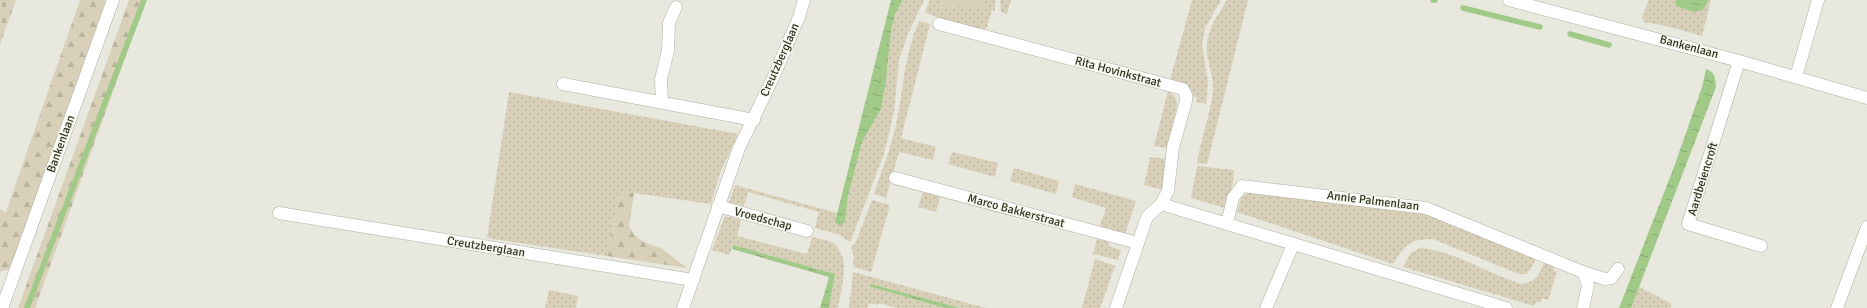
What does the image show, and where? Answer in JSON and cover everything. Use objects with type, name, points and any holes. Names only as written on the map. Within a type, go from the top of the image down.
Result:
[{"type":"street","name":"Bankenlaan","points":[[2,308],[4,286],[113,0]]},
{"type":"street","name":"Creutzberglaan","points":[[683,308],[739,148],[754,120],[800,17],[804,0]]},
{"type":"street","name":"Bankenlaan","points":[[1509,0],[1739,61],[1867,98]]},
{"type":"street","points":[[1796,77],[1818,0]]},
{"type":"street","points":[[662,102],[661,79],[668,51],[669,23],[676,7]]},
{"type":"street","name":"Rita Hovinkstraat","points":[[939,24],[1183,89],[1186,95],[1186,101],[1173,147],[1168,191],[1161,204]]},
{"type":"street","name":"Aardbeiencroft","points":[[1739,61],[1688,224],[1761,246]]},
{"type":"street","points":[[562,84],[754,120]]},
{"type":"street","name":"Marco Bakkerstraat","points":[[896,178],[1138,243]]},
{"type":"street","name":"Annie Palmenlaan","points":[[1227,224],[1233,198],[1242,186],[1426,208],[1583,272],[1605,279],[1612,278],[1618,269]]},
{"type":"street","points":[[1116,308],[1148,217],[1161,204],[1499,307]]},
{"type":"street","name":"Vroedschap","points":[[718,206],[807,231]]},
{"type":"street","name":"Creutzberglaan","points":[[279,214],[693,280]]},
{"type":"street","points":[[1837,308],[1861,259],[1867,227]]},
{"type":"street","points":[[1266,308],[1293,245]]},
{"type":"street","points":[[1583,272],[1588,285],[1583,308]]},
{"type":"green space","points":[[0,0],[16,0],[0,44]]},
{"type":"green space","points":[[80,0],[106,0],[12,268],[0,272],[0,209],[6,212]]},
{"type":"green space","points":[[129,0],[146,0],[35,308],[18,308]]},
{"type":"green space","points":[[903,0],[924,0],[907,36],[899,60],[894,112],[884,154],[851,240],[849,242],[840,235],[815,228],[819,212],[748,192],[744,206],[729,202],[735,185],[837,213],[835,222],[845,223],[848,196],[862,142],[881,109],[886,81],[891,31],[895,14]]},
{"type":"green space","points":[[930,0],[940,0],[941,8],[960,5],[985,6],[985,0],[995,0],[995,11],[992,10],[987,27],[983,30],[933,16],[925,12]]},
{"type":"green space","points":[[940,0],[985,0],[985,6],[962,9],[960,5],[941,8]]},
{"type":"green space","points":[[1000,0],[1011,0],[1007,14],[1001,12]]},
{"type":"green space","points":[[1192,0],[1221,0],[1205,28],[1202,45],[1208,82],[1206,104],[1196,102],[1197,97],[1193,96],[1190,88],[1185,84],[1170,80]]},
{"type":"green space","points":[[1227,0],[1248,0],[1207,164],[1197,163],[1213,91],[1212,77],[1207,54],[1207,39],[1215,19]]},
{"type":"green space","points":[[1649,0],[1676,0],[1676,6],[1703,10],[1709,0],[1711,0],[1702,36],[1667,26],[1644,22],[1642,16]]},
{"type":"green space","points":[[919,21],[930,24],[901,138],[936,147],[933,160],[899,152],[886,198],[874,194],[895,130],[907,59]]},
{"type":"green space","points":[[1168,91],[1176,98],[1177,105],[1168,148],[1154,146]]},
{"type":"green space","points":[[509,92],[738,134],[720,173],[711,204],[620,191],[607,256],[487,238]]},
{"type":"green space","points":[[952,152],[998,163],[995,177],[948,164]]},
{"type":"green space","points":[[1150,157],[1166,159],[1163,190],[1144,185]]},
{"type":"green space","points":[[1197,166],[1234,170],[1233,183],[1225,208],[1191,198]]},
{"type":"green space","points":[[1014,168],[1059,181],[1056,194],[1010,181]]},
{"type":"green space","points":[[1075,184],[1136,201],[1125,234],[1100,226],[1106,208],[1072,197]]},
{"type":"green space","points":[[1251,190],[1431,214],[1536,257],[1527,274],[1519,274],[1433,239],[1425,239],[1408,244],[1393,264],[1237,212],[1242,197]]},
{"type":"green space","points":[[620,191],[634,193],[629,226],[634,235],[644,242],[661,248],[687,268],[607,256]]},
{"type":"green space","points":[[923,192],[940,196],[936,212],[918,207]]},
{"type":"green space","points":[[872,200],[890,205],[871,272],[853,267],[854,256],[851,247],[855,244]]},
{"type":"green space","points":[[725,216],[741,220],[737,236],[807,254],[812,237],[833,243],[839,249],[844,265],[843,283],[838,308],[829,308],[835,274],[733,245],[729,255],[712,250]]},
{"type":"green space","points":[[1097,239],[1109,242],[1109,246],[1121,250],[1118,260],[1093,254]]},
{"type":"green space","points":[[1420,248],[1444,253],[1521,284],[1527,283],[1537,277],[1545,261],[1555,266],[1553,270],[1557,272],[1548,300],[1543,298],[1541,302],[1536,302],[1534,306],[1403,267],[1411,253]]},
{"type":"green space","points":[[1095,259],[1115,266],[1100,308],[1082,308]]},
{"type":"green space","points":[[853,272],[986,308],[960,308],[871,284],[868,286],[945,308],[898,308],[879,303],[878,305],[869,303],[867,308],[849,308]]},
{"type":"green space","points":[[1639,287],[1672,304],[1671,308],[1631,308]]},
{"type":"green space","points":[[549,290],[578,296],[576,308],[545,308]]},
{"type":"water","points":[[891,0],[903,0],[895,14],[891,31],[886,81],[881,109],[862,142],[848,196],[845,222],[840,226],[835,222]]},
{"type":"water","points":[[1676,0],[1709,0],[1703,10],[1694,12],[1676,6]]},
{"type":"water","points":[[1706,69],[1712,72],[1716,87],[1631,308],[1619,308],[1674,167],[1702,87]]},
{"type":"water","points":[[733,245],[835,274],[829,308],[820,308],[829,277],[732,249]]},
{"type":"water","points":[[871,284],[960,308],[945,308],[868,286]]},
{"type":"waterway","points":[[27,308],[144,0]]},
{"type":"waterway","points":[[1463,8],[1540,27]]},
{"type":"waterway","points":[[1570,34],[1609,45]]}]
